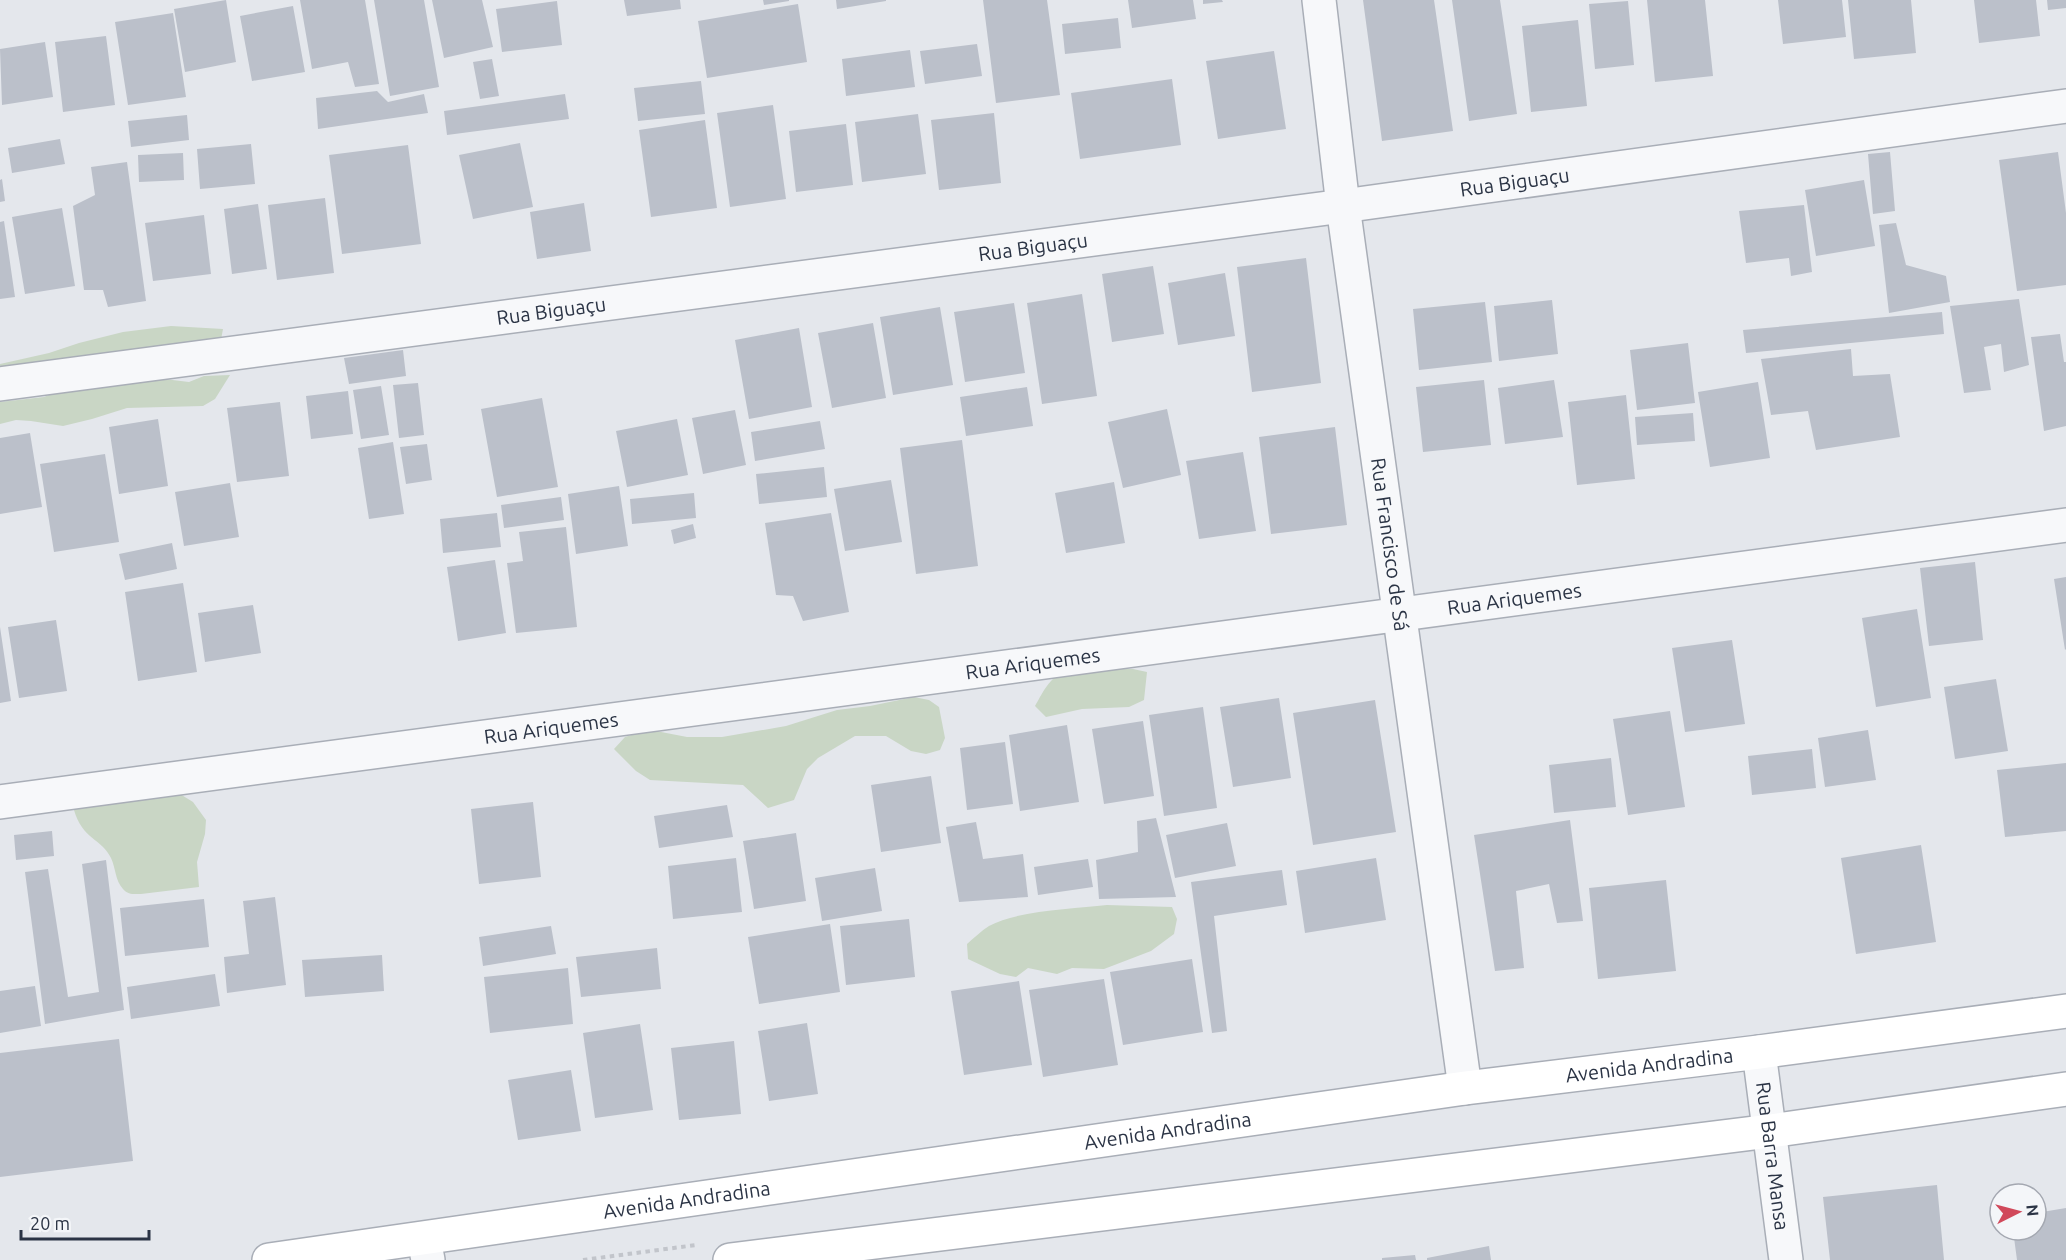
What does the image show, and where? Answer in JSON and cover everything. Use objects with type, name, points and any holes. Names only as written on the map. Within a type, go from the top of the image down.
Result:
[{"type":"main road","name":"Avenida Andradina","points":[[269,1260],[426,1249],[1465,1088],[2066,1011]]},
{"type":"main road","points":[[730,1260],[1770,1131],[2066,1089]]},
{"type":"street","name":"Rua Francisco de Sá","points":[[1319,0],[1343,206],[1465,1088]]},
{"type":"street","name":"Rua Biguaçu","points":[[0,384],[1343,206],[2066,106]]},
{"type":"street","name":"Rua Ariquemes","points":[[0,802],[2066,525]]},
{"type":"street","name":"Rua Barra Mansa","points":[[1759,1052],[1786,1260]]},
{"type":"green space","points":[[171,326],[223,329],[219,350],[0,378],[0,364],[123,332]]},
{"type":"green space","points":[[230,375],[215,399],[203,406],[127,408],[63,426],[16,420],[0,424],[0,402],[44,397],[60,390],[79,391],[156,378],[189,382],[204,376]]},
{"type":"green space","points":[[1133,669],[1147,672],[1144,700],[1129,707],[1082,709],[1046,717],[1035,706],[1049,683],[1061,674],[1087,670]]},
{"type":"green space","points":[[914,697],[929,700],[939,707],[945,738],[940,750],[926,754],[911,751],[886,736],[855,736],[818,758],[807,769],[794,800],[768,808],[743,785],[650,780],[636,771],[614,749],[625,737],[638,733],[656,731],[687,737],[722,737],[786,726],[837,710]]},
{"type":"green space","points":[[180,794],[193,802],[206,820],[205,834],[197,862],[199,887],[141,894],[127,892],[118,882],[111,858],[82,827],[74,810],[79,806]]},
{"type":"green space","points":[[1107,905],[1172,907],[1177,919],[1174,934],[1151,951],[1104,969],[1072,968],[1057,974],[1028,968],[1016,977],[1000,974],[968,959],[967,944],[986,928],[1001,921],[1046,911]]},
{"type":"building","points":[[226,0],[236,62],[185,72],[174,9]]},
{"type":"building","points":[[300,0],[365,0],[379,84],[355,87],[348,62],[312,69]]},
{"type":"building","points":[[374,0],[424,0],[439,87],[390,96]]},
{"type":"building","points":[[432,0],[482,0],[493,47],[444,58]]},
{"type":"building","points":[[624,0],[680,0],[681,9],[627,16]]},
{"type":"building","points":[[763,0],[789,0],[789,1],[764,5]]},
{"type":"building","points":[[836,0],[886,0],[886,1],[837,9]]},
{"type":"building","points":[[983,0],[1047,0],[1060,95],[996,103]]},
{"type":"building","points":[[1128,0],[1193,0],[1196,19],[1132,28]]},
{"type":"building","points":[[1203,0],[1222,0],[1223,2],[1203,4]]},
{"type":"building","points":[[1363,0],[1434,0],[1453,131],[1382,141]]},
{"type":"building","points":[[1452,0],[1500,0],[1517,114],[1469,121]]},
{"type":"building","points":[[1647,0],[1705,0],[1713,76],[1655,82]]},
{"type":"building","points":[[1778,0],[1842,0],[1846,37],[1783,44]]},
{"type":"building","points":[[1848,0],[1911,0],[1916,53],[1854,59]]},
{"type":"building","points":[[1974,0],[2036,0],[2040,36],[1979,43]]},
{"type":"building","points":[[2047,0],[2066,0],[2066,8],[2048,10]]},
{"type":"building","points":[[557,1],[562,45],[502,52],[496,9]]},
{"type":"building","points":[[1628,1],[1634,65],[1595,69],[1589,4]]},
{"type":"building","points":[[798,4],[807,62],[707,78],[698,21]]},
{"type":"building","points":[[293,6],[305,72],[252,81],[240,16]]},
{"type":"building","points":[[173,13],[186,97],[128,105],[115,22]]},
{"type":"building","points":[[1118,18],[1121,48],[1065,54],[1062,24]]},
{"type":"building","points":[[1578,20],[1587,106],[1531,112],[1522,26]]},
{"type":"building","points":[[106,36],[115,105],[63,112],[55,42]]},
{"type":"building","points":[[45,42],[53,97],[2,105],[0,49]]},
{"type":"building","points":[[977,44],[982,76],[925,84],[920,51]]},
{"type":"building","points":[[910,50],[915,87],[846,96],[842,59]]},
{"type":"building","points":[[1274,51],[1286,129],[1218,139],[1206,61]]},
{"type":"building","points":[[492,59],[499,96],[480,99],[473,62]]},
{"type":"building","points":[[1172,79],[1181,145],[1080,159],[1071,93]]},
{"type":"building","points":[[701,81],[705,114],[638,121],[634,88]]},
{"type":"building","points":[[377,91],[388,102],[424,94],[428,113],[318,129],[316,98]]},
{"type":"building","points":[[565,94],[569,119],[447,135],[444,111]]},
{"type":"building","points":[[773,105],[786,199],[730,207],[717,113]]},
{"type":"building","points":[[994,113],[1001,183],[939,190],[931,120]]},
{"type":"building","points":[[918,114],[926,174],[862,182],[855,122]]},
{"type":"building","points":[[187,115],[189,140],[131,147],[128,121]]},
{"type":"building","points":[[705,120],[717,208],[651,217],[639,130]]},
{"type":"building","points":[[846,124],[853,185],[796,192],[789,131]]},
{"type":"building","points":[[60,139],[65,164],[12,173],[8,148]]},
{"type":"building","points":[[520,143],[533,207],[473,219],[459,155]]},
{"type":"building","points":[[251,144],[255,184],[200,189],[197,149]]},
{"type":"building","points":[[408,145],[421,244],[342,254],[329,155]]},
{"type":"building","points":[[1890,152],[1895,211],[1873,214],[1868,154]]},
{"type":"building","points":[[2058,152],[2066,213],[2066,285],[2017,291],[1999,160]]},
{"type":"building","points":[[183,153],[184,180],[139,182],[138,155]]},
{"type":"building","points":[[127,162],[146,301],[108,307],[103,290],[84,290],[73,206],[95,195],[91,167]]},
{"type":"building","points":[[2,179],[5,201],[0,202],[0,180]]},
{"type":"building","points":[[1864,180],[1875,246],[1816,256],[1805,190]]},
{"type":"building","points":[[325,198],[334,273],[277,280],[268,205]]},
{"type":"building","points":[[584,203],[591,251],[537,259],[530,212]]},
{"type":"building","points":[[258,204],[267,269],[232,274],[224,209]]},
{"type":"building","points":[[1804,205],[1812,272],[1791,276],[1789,258],[1746,263],[1739,211]]},
{"type":"building","points":[[62,208],[75,286],[25,294],[12,217]]},
{"type":"building","points":[[204,215],[211,274],[153,281],[145,223]]},
{"type":"building","points":[[4,221],[15,297],[0,299],[0,222]]},
{"type":"building","points":[[1896,223],[1906,265],[1946,276],[1950,302],[1889,313],[1879,225]]},
{"type":"building","points":[[1306,258],[1321,383],[1252,392],[1237,267]]},
{"type":"building","points":[[1153,266],[1164,334],[1112,342],[1102,274]]},
{"type":"building","points":[[1225,273],[1235,336],[1178,345],[1168,283]]},
{"type":"building","points":[[1082,294],[1097,396],[1042,404],[1027,303]]},
{"type":"building","points":[[2019,299],[2029,365],[2004,372],[2001,344],[1984,347],[1991,390],[1964,393],[1950,306]]},
{"type":"building","points":[[1552,300],[1558,354],[1499,361],[1494,306]]},
{"type":"building","points":[[1485,302],[1492,362],[1419,370],[1413,309]]},
{"type":"building","points":[[1014,303],[1025,373],[965,382],[954,312]]},
{"type":"building","points":[[940,307],[953,385],[893,395],[880,317]]},
{"type":"building","points":[[1942,312],[1944,334],[1746,353],[1743,330]]},
{"type":"building","points":[[873,323],[886,398],[832,408],[818,333]]},
{"type":"building","points":[[799,328],[812,407],[749,419],[735,340]]},
{"type":"building","points":[[2060,334],[2064,362],[2066,362],[2066,426],[2044,431],[2031,337]]},
{"type":"building","points":[[1688,343],[1695,403],[1637,410],[1630,350]]},
{"type":"building","points":[[1851,349],[1853,376],[1890,374],[1900,437],[1816,450],[1808,411],[1771,415],[1761,359]]},
{"type":"building","points":[[403,350],[406,376],[349,384],[344,358]]},
{"type":"building","points":[[1484,380],[1491,445],[1423,452],[1416,387]]},
{"type":"building","points":[[1554,380],[1563,437],[1505,444],[1498,388]]},
{"type":"building","points":[[1758,382],[1770,458],[1710,467],[1698,392]]},
{"type":"building","points":[[418,383],[424,435],[399,438],[393,385]]},
{"type":"building","points":[[381,386],[389,435],[361,439],[353,390]]},
{"type":"building","points":[[1027,387],[1033,426],[966,436],[960,397]]},
{"type":"building","points":[[348,391],[353,434],[311,439],[306,396]]},
{"type":"building","points":[[1626,395],[1635,479],[1577,485],[1568,402]]},
{"type":"building","points":[[542,398],[558,487],[497,497],[481,409]]},
{"type":"building","points":[[280,402],[289,476],[237,482],[227,408]]},
{"type":"building","points":[[1167,409],[1181,475],[1123,488],[1108,422]]},
{"type":"building","points":[[735,410],[746,465],[703,474],[692,418]]},
{"type":"building","points":[[1693,413],[1695,441],[1637,445],[1635,417]]},
{"type":"building","points":[[158,419],[168,486],[119,494],[109,427]]},
{"type":"building","points":[[677,419],[688,475],[627,487],[616,431]]},
{"type":"building","points":[[820,421],[825,449],[755,461],[751,432]]},
{"type":"building","points":[[1335,427],[1347,525],[1271,534],[1259,437]]},
{"type":"building","points":[[30,433],[42,507],[0,514],[0,438]]},
{"type":"building","points":[[962,440],[978,566],[916,574],[900,448]]},
{"type":"building","points":[[393,442],[404,514],[369,519],[358,448]]},
{"type":"building","points":[[427,444],[432,480],[406,484],[400,447]]},
{"type":"building","points":[[1243,452],[1256,531],[1199,539],[1186,461]]},
{"type":"building","points":[[105,454],[119,542],[54,552],[40,464]]},
{"type":"building","points":[[824,467],[827,497],[759,504],[756,474]]},
{"type":"building","points":[[891,480],[902,542],[845,551],[834,489]]},
{"type":"building","points":[[1114,482],[1125,543],[1066,553],[1055,493]]},
{"type":"building","points":[[230,483],[239,537],[184,546],[175,492]]},
{"type":"building","points":[[619,486],[628,546],[576,554],[568,494]]},
{"type":"building","points":[[694,493],[696,518],[632,524],[630,499]]},
{"type":"building","points":[[561,497],[564,520],[504,528],[501,505]]},
{"type":"building","points":[[497,513],[501,547],[443,553],[440,519]]},
{"type":"building","points":[[831,513],[849,612],[803,621],[793,596],[776,595],[765,523]]},
{"type":"building","points":[[693,524],[696,538],[674,544],[671,530]]},
{"type":"building","points":[[566,527],[577,627],[516,633],[507,563],[523,561],[519,532]]},
{"type":"building","points":[[172,543],[177,569],[125,580],[119,554]]},
{"type":"building","points":[[495,560],[506,633],[458,641],[447,567]]},
{"type":"building","points":[[1975,562],[1983,640],[1929,646],[1920,568]]},
{"type":"building","points":[[2066,577],[2066,649],[2065,650],[2054,579]]},
{"type":"building","points":[[183,583],[197,672],[138,681],[125,592]]},
{"type":"building","points":[[253,605],[261,653],[205,662],[198,613]]},
{"type":"building","points":[[1917,609],[1931,698],[1876,707],[1862,618]]},
{"type":"building","points":[[56,620],[67,691],[19,698],[8,627]]},
{"type":"building","points":[[0,627],[11,701],[0,703]]},
{"type":"building","points":[[1732,640],[1745,724],[1685,732],[1672,648]]},
{"type":"building","points":[[1996,679],[2008,751],[1955,759],[1944,687]]},
{"type":"building","points":[[1279,698],[1291,778],[1233,787],[1220,707]]},
{"type":"building","points":[[1375,700],[1396,832],[1313,845],[1293,713]]},
{"type":"building","points":[[1203,707],[1217,808],[1164,816],[1149,715]]},
{"type":"building","points":[[1670,711],[1685,807],[1628,815],[1613,719]]},
{"type":"building","points":[[1143,721],[1154,796],[1104,804],[1092,729]]},
{"type":"building","points":[[1067,725],[1079,802],[1020,811],[1009,735]]},
{"type":"building","points":[[1868,730],[1876,780],[1825,787],[1818,738]]},
{"type":"building","points":[[1005,742],[1013,804],[967,810],[960,748]]},
{"type":"building","points":[[1812,749],[1816,788],[1752,795],[1748,756]]},
{"type":"building","points":[[1611,758],[1616,807],[1554,813],[1549,765]]},
{"type":"building","points":[[2066,763],[2066,831],[2005,837],[1997,770]]},
{"type":"building","points":[[931,776],[941,843],[881,852],[871,785]]},
{"type":"building","points":[[533,802],[541,877],[479,884],[471,809]]},
{"type":"building","points":[[727,805],[733,837],[659,848],[654,816]]},
{"type":"building","points":[[1156,818],[1176,897],[1099,899],[1096,860],[1138,852],[1137,821]]},
{"type":"building","points":[[1570,820],[1583,921],[1557,923],[1549,884],[1516,891],[1524,968],[1495,971],[1474,835]]},
{"type":"building","points":[[976,822],[983,859],[1023,854],[1028,897],[959,902],[946,827]]},
{"type":"building","points":[[1227,823],[1236,866],[1175,878],[1166,835]]},
{"type":"building","points":[[52,831],[54,856],[16,860],[14,835]]},
{"type":"building","points":[[796,833],[806,901],[754,909],[743,841]]},
{"type":"building","points":[[1921,845],[1936,942],[1856,954],[1841,858]]},
{"type":"building","points":[[736,858],[742,912],[673,919],[668,866]]},
{"type":"building","points":[[1376,858],[1386,920],[1305,933],[1296,871]]},
{"type":"building","points":[[1088,859],[1093,887],[1038,895],[1034,867]]},
{"type":"building","points":[[106,860],[124,1010],[45,1024],[25,872],[48,869],[68,997],[99,992],[82,864]]},
{"type":"building","points":[[875,868],[882,911],[822,921],[815,878]]},
{"type":"building","points":[[1282,870],[1287,905],[1214,916],[1227,1031],[1212,1033],[1191,882]]},
{"type":"building","points":[[1666,880],[1676,971],[1598,979],[1589,888]]},
{"type":"building","points":[[275,897],[286,985],[227,993],[224,957],[249,954],[243,901]]},
{"type":"building","points":[[204,899],[209,947],[125,956],[120,908]]},
{"type":"building","points":[[909,919],[915,977],[846,985],[840,926]]},
{"type":"building","points":[[830,924],[840,992],[759,1004],[748,937]]},
{"type":"building","points":[[551,926],[556,954],[483,966],[479,937]]},
{"type":"building","points":[[657,948],[661,989],[581,997],[576,957]]},
{"type":"building","points":[[382,955],[384,991],[305,997],[302,960]]},
{"type":"building","points":[[1192,959],[1203,1032],[1123,1045],[1110,972]]},
{"type":"building","points":[[568,968],[573,1024],[490,1033],[484,977]]},
{"type":"building","points":[[215,974],[220,1006],[131,1019],[127,987]]},
{"type":"building","points":[[1104,979],[1118,1065],[1043,1077],[1029,990]]},
{"type":"building","points":[[1019,981],[1032,1065],[964,1075],[951,991]]},
{"type":"building","points":[[35,986],[41,1026],[0,1033],[0,991]]},
{"type":"building","points":[[807,1023],[818,1094],[769,1101],[758,1031]]},
{"type":"building","points":[[640,1024],[653,1110],[595,1118],[583,1033]]},
{"type":"building","points":[[119,1039],[133,1161],[0,1177],[0,1053]]},
{"type":"building","points":[[734,1041],[741,1114],[679,1120],[671,1048]]},
{"type":"building","points":[[571,1070],[581,1131],[518,1140],[508,1080]]},
{"type":"building","points":[[1937,1185],[1944,1260],[1830,1260],[1823,1197]]},
{"type":"building","points":[[2066,1208],[2066,1260],[2017,1260],[2015,1242],[2048,1242],[2048,1211]]},
{"type":"building","points":[[1489,1246],[1491,1260],[1427,1260],[1427,1258]]},
{"type":"building","points":[[1415,1255],[1416,1260],[1382,1260],[1382,1258]]}]
